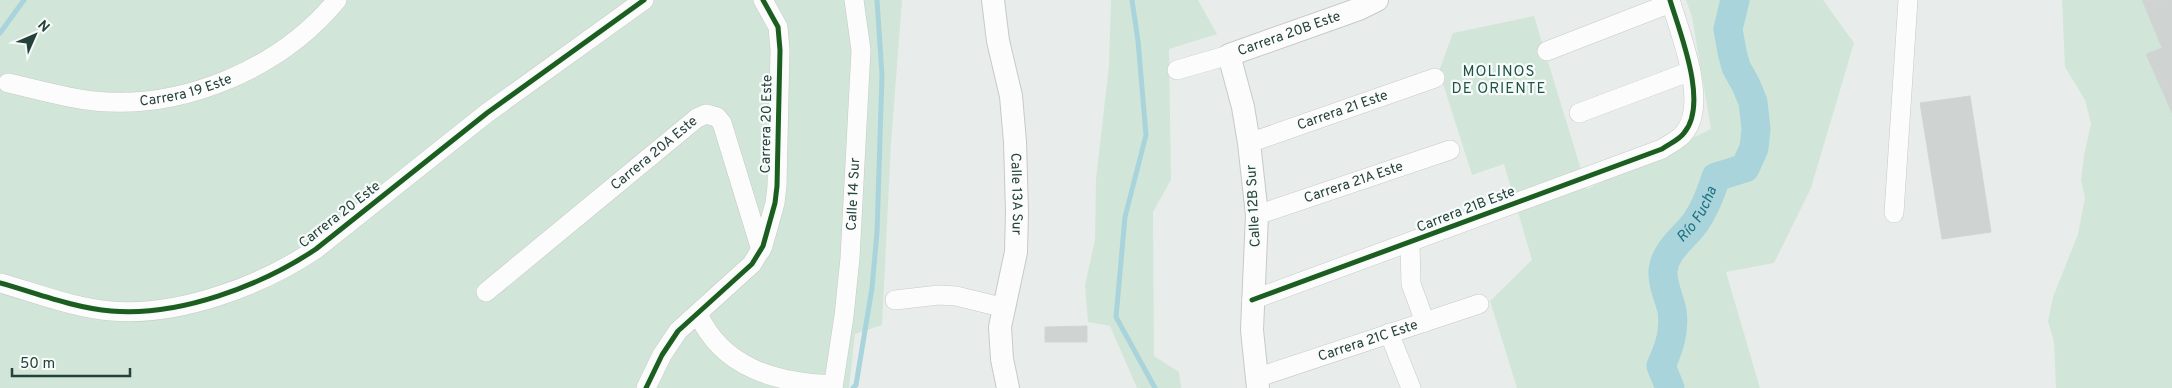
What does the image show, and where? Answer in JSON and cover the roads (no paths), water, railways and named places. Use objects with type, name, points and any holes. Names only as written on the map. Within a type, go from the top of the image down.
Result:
[{"type":"street","name":"Carrera 19 Este","points":[[8,83],[94,101],[138,102],[182,96],[226,80],[268,58],[306,31],[324,16],[338,0]]},
{"type":"street","name":"Carrera 20 Este","points":[[0,283],[91,308],[110,311],[148,312],[166,310],[224,294],[263,280],[316,249],[487,113],[644,0]]},
{"type":"street","name":"Carrera 20 Este","points":[[646,388],[662,355],[678,331],[752,264],[761,250],[768,233],[778,186],[780,50],[778,27],[763,0]]},
{"type":"street","name":"Calle 14 Sur","points":[[833,387],[844,316],[850,258],[860,70],[860,29],[854,0]]},
{"type":"street","name":"Calle 13A Sur","points":[[992,0],[998,41],[1010,96],[1015,150],[1017,232],[1013,271],[1000,327],[1000,342],[1008,388]]},
{"type":"street","name":"Carrera 20B Este","points":[[1229,55],[1359,9],[1377,0]]},
{"type":"street","points":[[1894,213],[1908,0]]},
{"type":"street","points":[[1547,51],[1671,1],[1690,71],[1580,113]]},
{"type":"street","points":[[1177,70],[1229,55]]},
{"type":"street","name":"Calle 12B Sur","points":[[1229,55],[1243,107],[1257,215],[1257,249],[1252,300],[1252,330],[1257,383]]},
{"type":"street","name":"Carrera 21B Este","points":[[1252,300],[1662,149],[1684,133],[1692,115],[1695,90],[1690,71]]},
{"type":"street","name":"Carrera 21 Este","points":[[1249,143],[1435,78]]},
{"type":"street","name":"Carrera 20A Este","points":[[486,292],[697,118],[706,114],[717,117],[722,122],[761,250]]},
{"type":"street","name":"Carrera 21A Este","points":[[1257,215],[1450,150]]},
{"type":"street","points":[[1410,242],[1411,284],[1425,322]]},
{"type":"street","points":[[895,300],[939,294],[956,296],[1005,308]]},
{"type":"street","name":"Carrera 21C Este","points":[[1257,383],[1390,334],[1480,304]]},
{"type":"street","points":[[698,314],[702,324],[723,348],[749,367],[764,374],[794,383],[833,387]]},
{"type":"street","points":[[1390,334],[1411,388]]},
{"type":"waterway","points":[[0,33],[24,0]]},
{"type":"waterway","points":[[853,388],[856,385],[872,288],[877,232],[882,75],[877,0]]},
{"type":"waterway","points":[[1132,0],[1138,41],[1146,135],[1125,217],[1116,317],[1155,388]]},
{"type":"waterway","name":"Río Fucha","points":[[1670,388],[1661,366],[1669,346],[1673,326],[1672,311],[1664,280],[1663,270],[1665,263],[1676,244],[1699,218],[1716,177],[1745,168],[1754,148],[1756,129],[1753,102],[1736,67],[1728,29],[1735,0]]},
{"type":"district","name":"MOLINOS DE ORIENTE","points":[[1499,80]]}]
